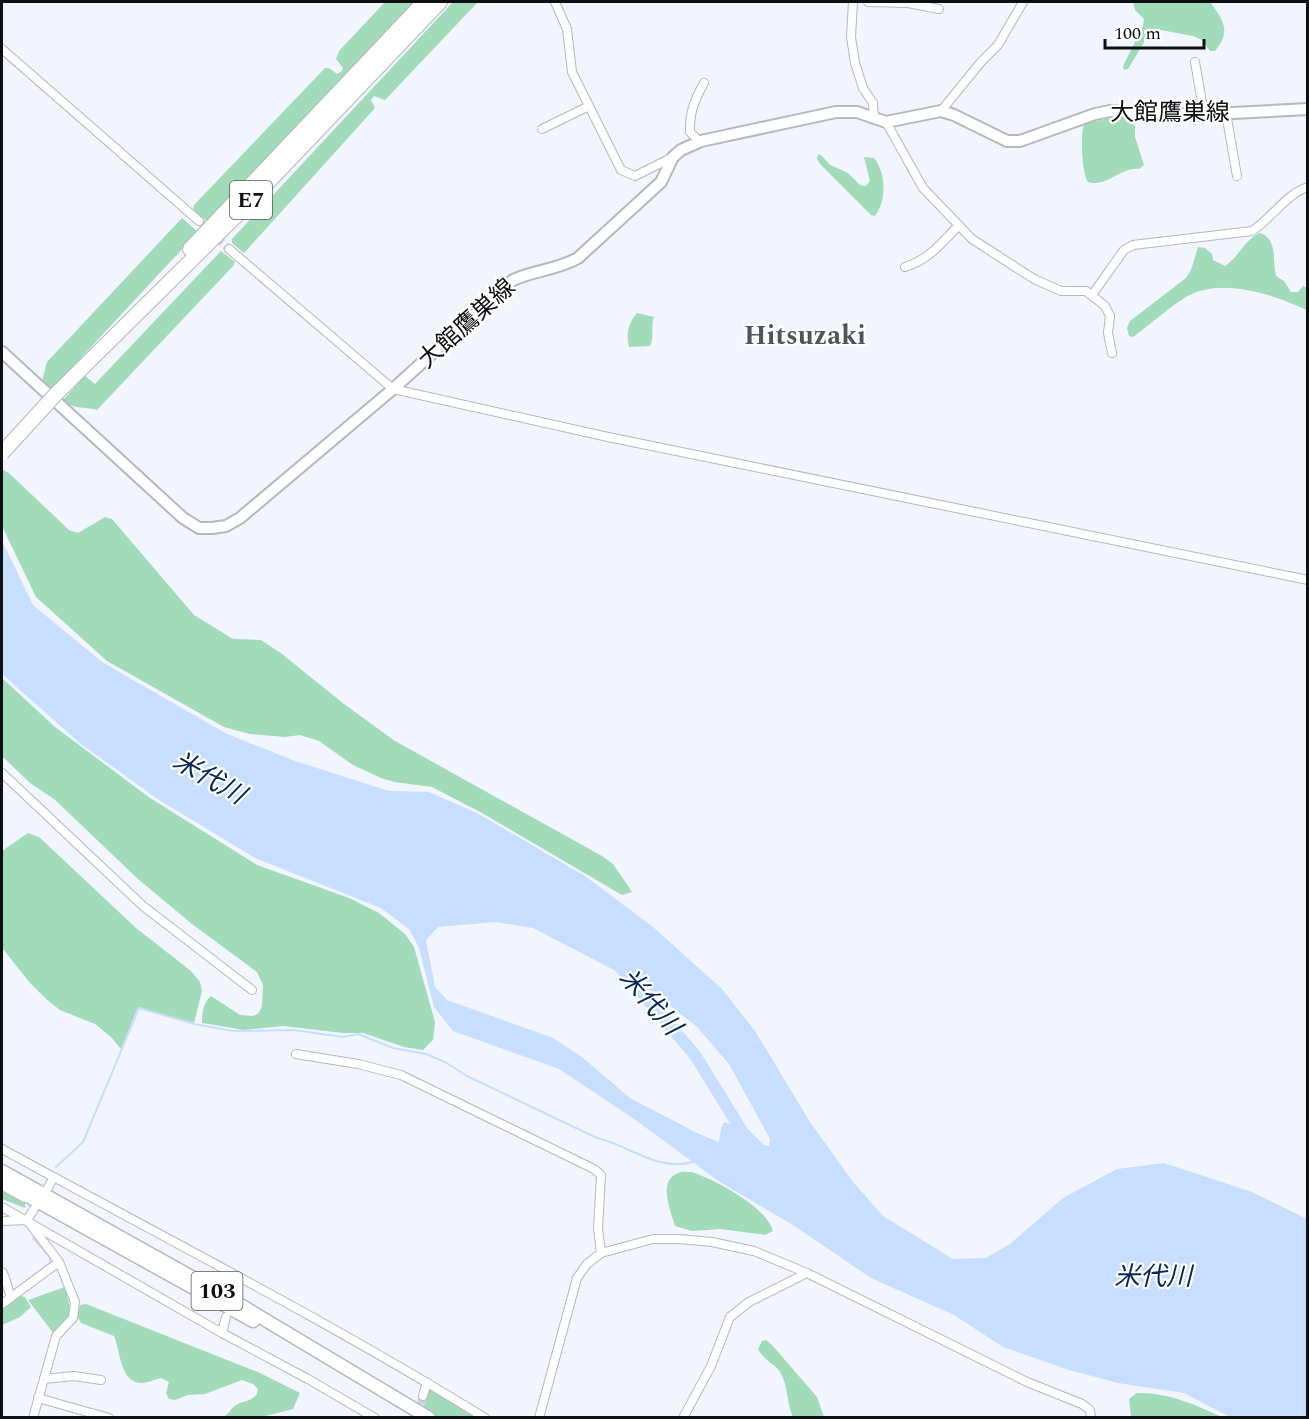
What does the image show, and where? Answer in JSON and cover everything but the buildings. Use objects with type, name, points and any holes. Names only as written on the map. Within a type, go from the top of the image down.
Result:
[{"type":"highway","name":"E7","points":[[2,453],[147,293],[424,2]]},
{"type":"highway","name":"E7","points":[[56,394],[238,214],[440,2]]},
{"type":"highway","name":"103","points":[[2,1171],[222,1294],[429,1418]]},
{"type":"highway","points":[[2,1182],[25,1195]]},
{"type":"highway","name":"103","points":[[25,1195],[319,1358],[421,1418]]},
{"type":"main road","name":"大館鷹巣線","points":[[941,111],[1007,141],[1020,141],[1095,114],[1110,111],[1204,114],[1308,109]]},
{"type":"main road","points":[[673,157],[699,141],[836,112],[857,112],[886,122],[941,111]]},
{"type":"main road","name":"大館鷹巣線","points":[[2,352],[183,518],[199,528],[226,526],[240,518],[393,389],[513,280],[528,273],[565,266],[578,258],[661,182],[673,157]]},
{"type":"street","points":[[555,2],[567,29],[573,72],[621,170],[635,176],[673,157]]},
{"type":"street","points":[[853,2],[852,45],[863,88],[873,103],[874,117]]},
{"type":"street","points":[[868,2],[908,3],[939,9]]},
{"type":"street","points":[[941,111],[998,45],[1023,2]]},
{"type":"street","points":[[2,49],[199,221]]},
{"type":"street","points":[[1195,62],[1204,114]]},
{"type":"street","points":[[699,141],[690,132],[690,124],[696,96],[704,83]]},
{"type":"street","points":[[542,129],[589,106]]},
{"type":"street","points":[[1226,113],[1237,176]]},
{"type":"street","points":[[886,122],[923,188],[972,239],[1034,279],[1061,291],[1086,291],[1105,306],[1110,316],[1108,333],[1112,353]]},
{"type":"street","points":[[1092,295],[1124,250],[1133,245],[1252,231],[1263,224],[1296,192],[1308,187]]},
{"type":"street","points":[[905,267],[916,263],[935,250],[958,226]]},
{"type":"street","points":[[229,249],[393,389],[597,435],[1308,580]]},
{"type":"street","points":[[2,773],[143,906],[252,990]]},
{"type":"street","points":[[296,1054],[358,1064],[401,1075],[594,1169],[601,1175],[598,1228],[601,1253]]},
{"type":"street","points":[[2,1149],[238,1276],[427,1382],[485,1418]]},
{"type":"street","points":[[47,1189],[54,1178]]},
{"type":"street","points":[[2,1207],[375,1418]]},
{"type":"street","points":[[27,1220],[34,1209]]},
{"type":"street","points":[[2,1221],[27,1220]]},
{"type":"street","points":[[27,1220],[59,1262],[75,1302],[73,1318],[56,1336],[33,1418]]},
{"type":"street","points":[[539,1418],[577,1278],[587,1264],[601,1253],[653,1239],[712,1242],[754,1251],[807,1273],[1027,1382],[1082,1404],[1090,1410],[1091,1418]]},
{"type":"street","points":[[2,1304],[10,1294],[59,1262]]},
{"type":"street","points":[[2,1272],[10,1294]]},
{"type":"street","points":[[683,1418],[711,1366],[730,1317],[749,1302],[807,1273]]},
{"type":"street","points":[[233,1292],[238,1276]]},
{"type":"street","points":[[222,1333],[226,1317]]},
{"type":"street","points":[[44,1379],[74,1376],[101,1380]]},
{"type":"street","points":[[423,1396],[427,1382]]},
{"type":"street","points":[[38,1398],[109,1418]]},
{"type":"green space","points":[[385,2],[415,2],[207,221],[193,210],[194,205],[325,68],[337,74],[342,71],[343,68],[336,59],[339,51]]},
{"type":"green space","points":[[453,2],[478,2],[385,100],[374,96],[371,100],[375,108],[244,253],[232,243],[232,239]]},
{"type":"green space","points":[[1133,2],[1210,2],[1224,26],[1220,44],[1215,51],[1210,51],[1202,40],[1193,36],[1155,29],[1146,39],[1128,69],[1125,70],[1124,64],[1143,26],[1144,19],[1135,10]]},
{"type":"green space","points":[[1118,116],[1129,119],[1135,126],[1135,137],[1144,165],[1139,169],[1126,171],[1101,182],[1088,182],[1082,154],[1084,124]]},
{"type":"green space","points":[[818,154],[830,165],[848,173],[860,185],[866,186],[870,181],[864,157],[874,158],[883,179],[882,203],[875,216],[871,215],[821,165],[817,159]]},
{"type":"green space","points":[[182,218],[198,232],[51,390],[42,381],[47,362]]},
{"type":"green space","points":[[1260,233],[1270,240],[1272,245],[1276,276],[1284,281],[1291,292],[1298,292],[1303,286],[1307,288],[1307,310],[1247,290],[1215,288],[1186,297],[1133,337],[1129,336],[1127,328],[1130,321],[1186,278],[1198,247],[1205,248],[1212,254],[1213,260],[1225,266],[1254,236]]},
{"type":"green space","points":[[221,251],[235,262],[234,265],[97,410],[75,407],[63,400],[85,376],[95,384]]},
{"type":"green space","points":[[637,313],[654,317],[650,346],[629,347],[628,329]]},
{"type":"green space","points":[[2,469],[69,530],[78,533],[105,517],[112,519],[194,615],[233,639],[261,640],[395,741],[602,856],[613,864],[632,892],[622,895],[482,813],[432,787],[381,778],[353,765],[319,741],[300,735],[285,737],[250,734],[224,727],[107,661],[36,597],[2,526]]},
{"type":"green space","points":[[2,678],[55,727],[150,798],[257,865],[349,898],[379,913],[405,934],[414,947],[435,1022],[433,1040],[423,1050],[404,1047],[363,1033],[283,1026],[244,1030],[202,1023],[206,1002],[211,996],[240,1015],[253,1016],[259,1013],[262,1006],[263,985],[257,972],[192,924],[138,879],[54,799],[30,783],[2,756]]},
{"type":"green space","points":[[28,833],[39,837],[136,928],[191,971],[200,982],[202,991],[194,1023],[138,1007],[121,1049],[95,1024],[60,1010],[30,983],[3,949],[2,935],[2,851]]},
{"type":"green space","points":[[692,1172],[714,1181],[751,1204],[769,1222],[773,1231],[765,1235],[720,1229],[692,1231],[675,1226],[667,1197],[668,1183],[678,1173]]},
{"type":"green space","points":[[2,1190],[25,1202],[25,1208],[2,1199]]},
{"type":"green space","points":[[65,1287],[70,1308],[68,1318],[54,1334],[28,1300]]},
{"type":"green space","points":[[19,1295],[25,1297],[31,1307],[20,1317],[2,1325],[2,1306]]},
{"type":"green space","points":[[86,1304],[260,1373],[300,1393],[293,1409],[261,1417],[222,1417],[236,1405],[250,1400],[257,1394],[258,1389],[253,1384],[242,1380],[205,1394],[188,1395],[175,1400],[169,1399],[166,1393],[169,1382],[161,1378],[144,1383],[135,1382],[125,1372],[114,1336],[81,1323],[77,1316],[80,1305]]},
{"type":"green space","points":[[766,1340],[817,1397],[824,1417],[793,1417],[780,1372],[758,1349],[762,1341]]},
{"type":"green space","points":[[431,1388],[481,1417],[437,1417],[423,1407]]},
{"type":"green space","points":[[1137,1393],[1170,1397],[1222,1417],[1131,1417],[1129,1399]]},
{"type":"water","name":"米代川","points":[[2,541],[33,605],[102,662],[225,733],[295,761],[389,791],[429,792],[477,813],[585,876],[653,927],[722,989],[755,1031],[810,1122],[853,1182],[883,1216],[953,1259],[986,1258],[1010,1244],[1063,1198],[1117,1169],[1164,1163],[1252,1192],[1307,1219],[1307,1417],[1230,1417],[1184,1393],[1118,1383],[1069,1370],[1003,1347],[954,1315],[871,1278],[796,1227],[720,1182],[634,1119],[559,1069],[453,1031],[434,1007],[419,948],[410,930],[381,908],[255,858],[156,798],[81,744],[2,674]],"holes":[[[495,922],[533,928],[645,986],[697,1027],[729,1064],[770,1139],[769,1146],[764,1145],[749,1130],[724,1122],[719,1142],[699,1134],[630,1098],[582,1057],[553,1038],[447,1000],[435,987],[426,940],[438,927]]]},
{"type":"waterway","name":"米代川","points":[[618,965],[695,1055],[748,1141]]},
{"type":"waterway","points":[[56,1167],[83,1142],[139,1008],[194,1024],[234,1031],[294,1030],[343,1037],[358,1034],[393,1048],[426,1054],[445,1062],[467,1076],[597,1138],[655,1161],[680,1164],[693,1162]]},
{"type":"waterway","points":[[12,1292],[50,1263],[50,1257],[33,1238]]},
{"type":"tunnel","points":[[199,221],[229,249]]},
{"type":"tunnel","points":[[418,1416],[423,1396]]},
{"type":"district","name":"Hitsuzaki","points":[[805,336]]}]
